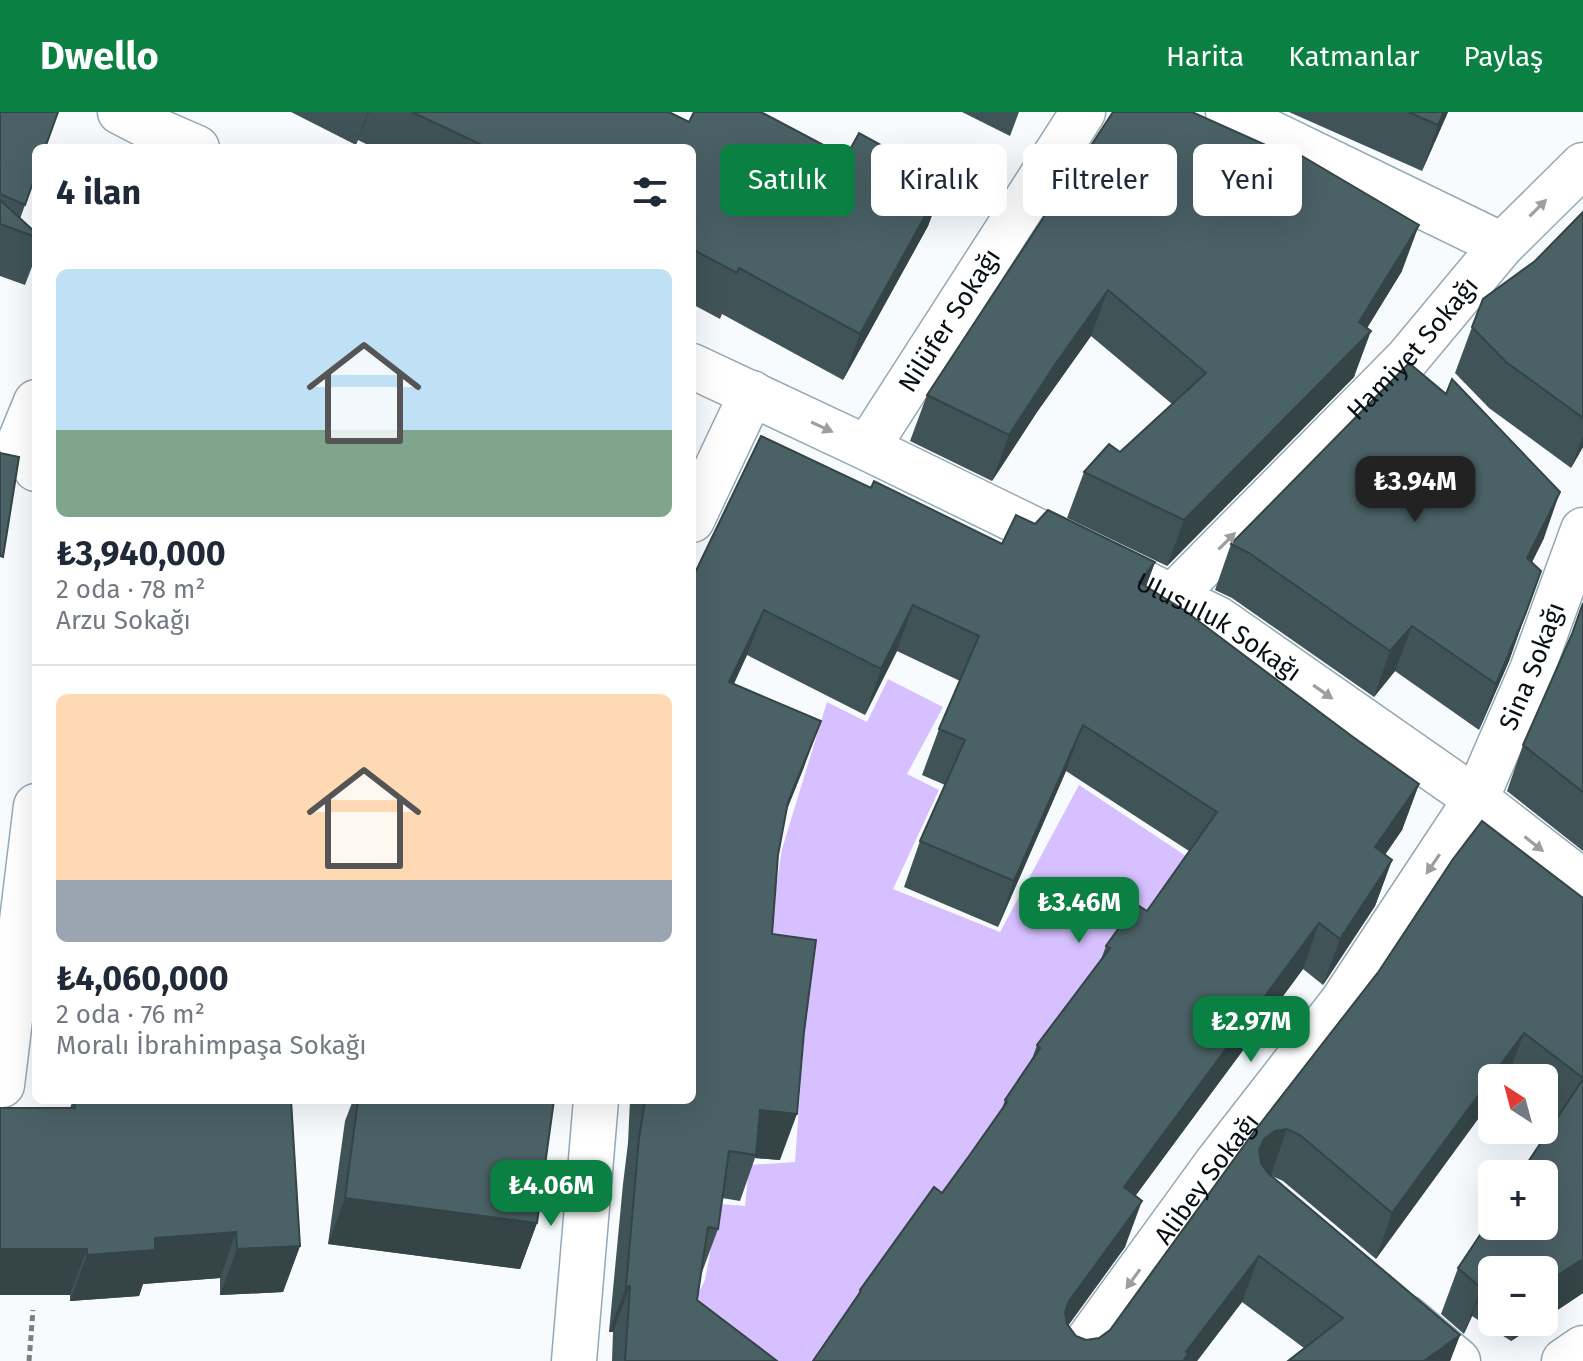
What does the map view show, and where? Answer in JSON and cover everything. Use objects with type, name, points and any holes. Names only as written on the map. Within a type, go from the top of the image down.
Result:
[{"type":"street","name":"Nilüfer Sokağı","points":[[867,448],[1083,112]]},
{"type":"street","points":[[1228,112],[1502,245]]},
{"type":"street","points":[[137,129],[184,144]]},
{"type":"street","name":"Hamiyet Sokağı","points":[[1172,597],[1418,370],[1502,245],[1583,165]]},
{"type":"street","name":"Ulusuluk Sokağı","points":[[696,368],[1218,619],[1476,799],[1583,882]]},
{"type":"street","points":[[696,512],[752,393]]},
{"type":"street","points":[[32,412],[20,441],[32,462]]},
{"type":"street","points":[[1547,506],[1582,538]]},
{"type":"street","name":"Sina Sokağı","points":[[1476,799],[1532,670],[1582,538]]},
{"type":"street","name":"Alibey Sokağı","points":[[1073,1361],[1220,1158],[1342,1002],[1476,799]]},
{"type":"street","points":[[13,1084],[32,854]]},
{"type":"street","points":[[574,1361],[596,1104]]},
{"type":"street","points":[[1375,1291],[1458,1361]]},
{"type":"street","points":[[1564,1361],[1583,1348]]},
{"type":"path","points":[[29,1361],[33,1310]]},
{"type":"shaded area","points":[[888,679],[943,707],[907,774],[939,790],[893,889],[1000,932],[1079,785],[1189,858],[827,1361],[741,1361],[683,1324],[705,1280],[719,1204],[745,1206],[749,1165],[795,1162],[808,982],[764,967],[782,849],[827,702],[867,722]]},
{"type":"building","points":[[0,112],[58,112],[46,144],[32,144],[32,185],[25,205],[0,194]]},
{"type":"building","points":[[412,112],[669,112],[689,122],[694,112],[761,112],[821,144],[720,144],[720,216],[855,216],[853,144],[859,133],[879,144],[871,144],[871,216],[925,216],[860,334],[739,268],[737,273],[696,251],[696,144],[480,144]]},
{"type":"building","points":[[1113,112],[1192,112],[1264,144],[1193,144],[1193,216],[1302,216],[1302,156],[1419,225],[1359,322],[1371,331],[1184,520],[1084,472],[1109,444],[1120,452],[1206,373],[1108,290],[1009,435],[927,395],[1045,216],[1177,216],[1177,144],[1092,144]]},
{"type":"building","points":[[1408,112],[1444,112],[1438,125]]},
{"type":"building","points":[[0,200],[32,229],[32,236],[0,224]]},
{"type":"building","points":[[1583,212],[1583,418],[1506,362],[1472,327],[1483,299],[1535,261]]},
{"type":"building","points":[[1409,363],[1446,394],[1452,379],[1560,492],[1527,558],[1541,571],[1496,684],[1412,626],[1390,651],[1249,553],[1231,544]]},
{"type":"building","points":[[761,436],[871,488],[874,481],[1002,544],[1016,515],[1035,524],[1048,510],[1155,562],[1139,582],[1184,610],[1419,784],[1375,847],[1392,860],[1340,939],[1319,923],[1124,1187],[1142,1201],[1069,1301],[1065,1312],[1067,1324],[1076,1336],[1086,1340],[1099,1338],[1110,1330],[1253,1133],[1379,971],[1482,821],[1583,898],[1583,1078],[1524,1033],[1501,1064],[1478,1064],[1478,1096],[1392,1213],[1300,1135],[1287,1129],[1275,1131],[1264,1139],[1259,1150],[1261,1163],[1268,1173],[1460,1335],[1424,1361],[1288,1361],[1343,1318],[1259,1256],[1186,1352],[1188,1354],[1183,1361],[813,1361],[934,1187],[942,1193],[969,1156],[1007,1102],[1005,1100],[1040,1048],[1037,1045],[1110,948],[1106,946],[1136,904],[1147,911],[1217,812],[1083,725],[1014,881],[920,841],[965,740],[939,729],[979,636],[913,605],[881,669],[764,610],[729,682],[821,721],[788,802],[778,855],[772,934],[816,940],[797,1114],[760,1110],[756,1155],[729,1151],[718,1229],[708,1227],[697,1300],[777,1361],[625,1361],[630,1286],[626,1287],[644,1104],[696,1104],[696,571]]},
{"type":"building","points":[[0,453],[19,457],[3,557],[0,556]]},
{"type":"building","points":[[1583,603],[1583,792],[1523,745]]},
{"type":"building","points":[[1583,1079],[1583,1259],[1558,1275],[1558,1256],[1478,1256],[1478,1285],[1458,1268],[1478,1238],[1558,1240],[1558,1160],[1529,1160],[1540,1144],[1558,1144],[1558,1117]]},
{"type":"building","points":[[74,1104],[291,1104],[300,1246],[237,1249],[236,1232],[155,1238],[155,1250],[87,1255],[87,1249],[0,1249],[0,1108],[75,1108]]},
{"type":"building","points":[[357,1104],[553,1104],[537,1223],[345,1198]]}]
